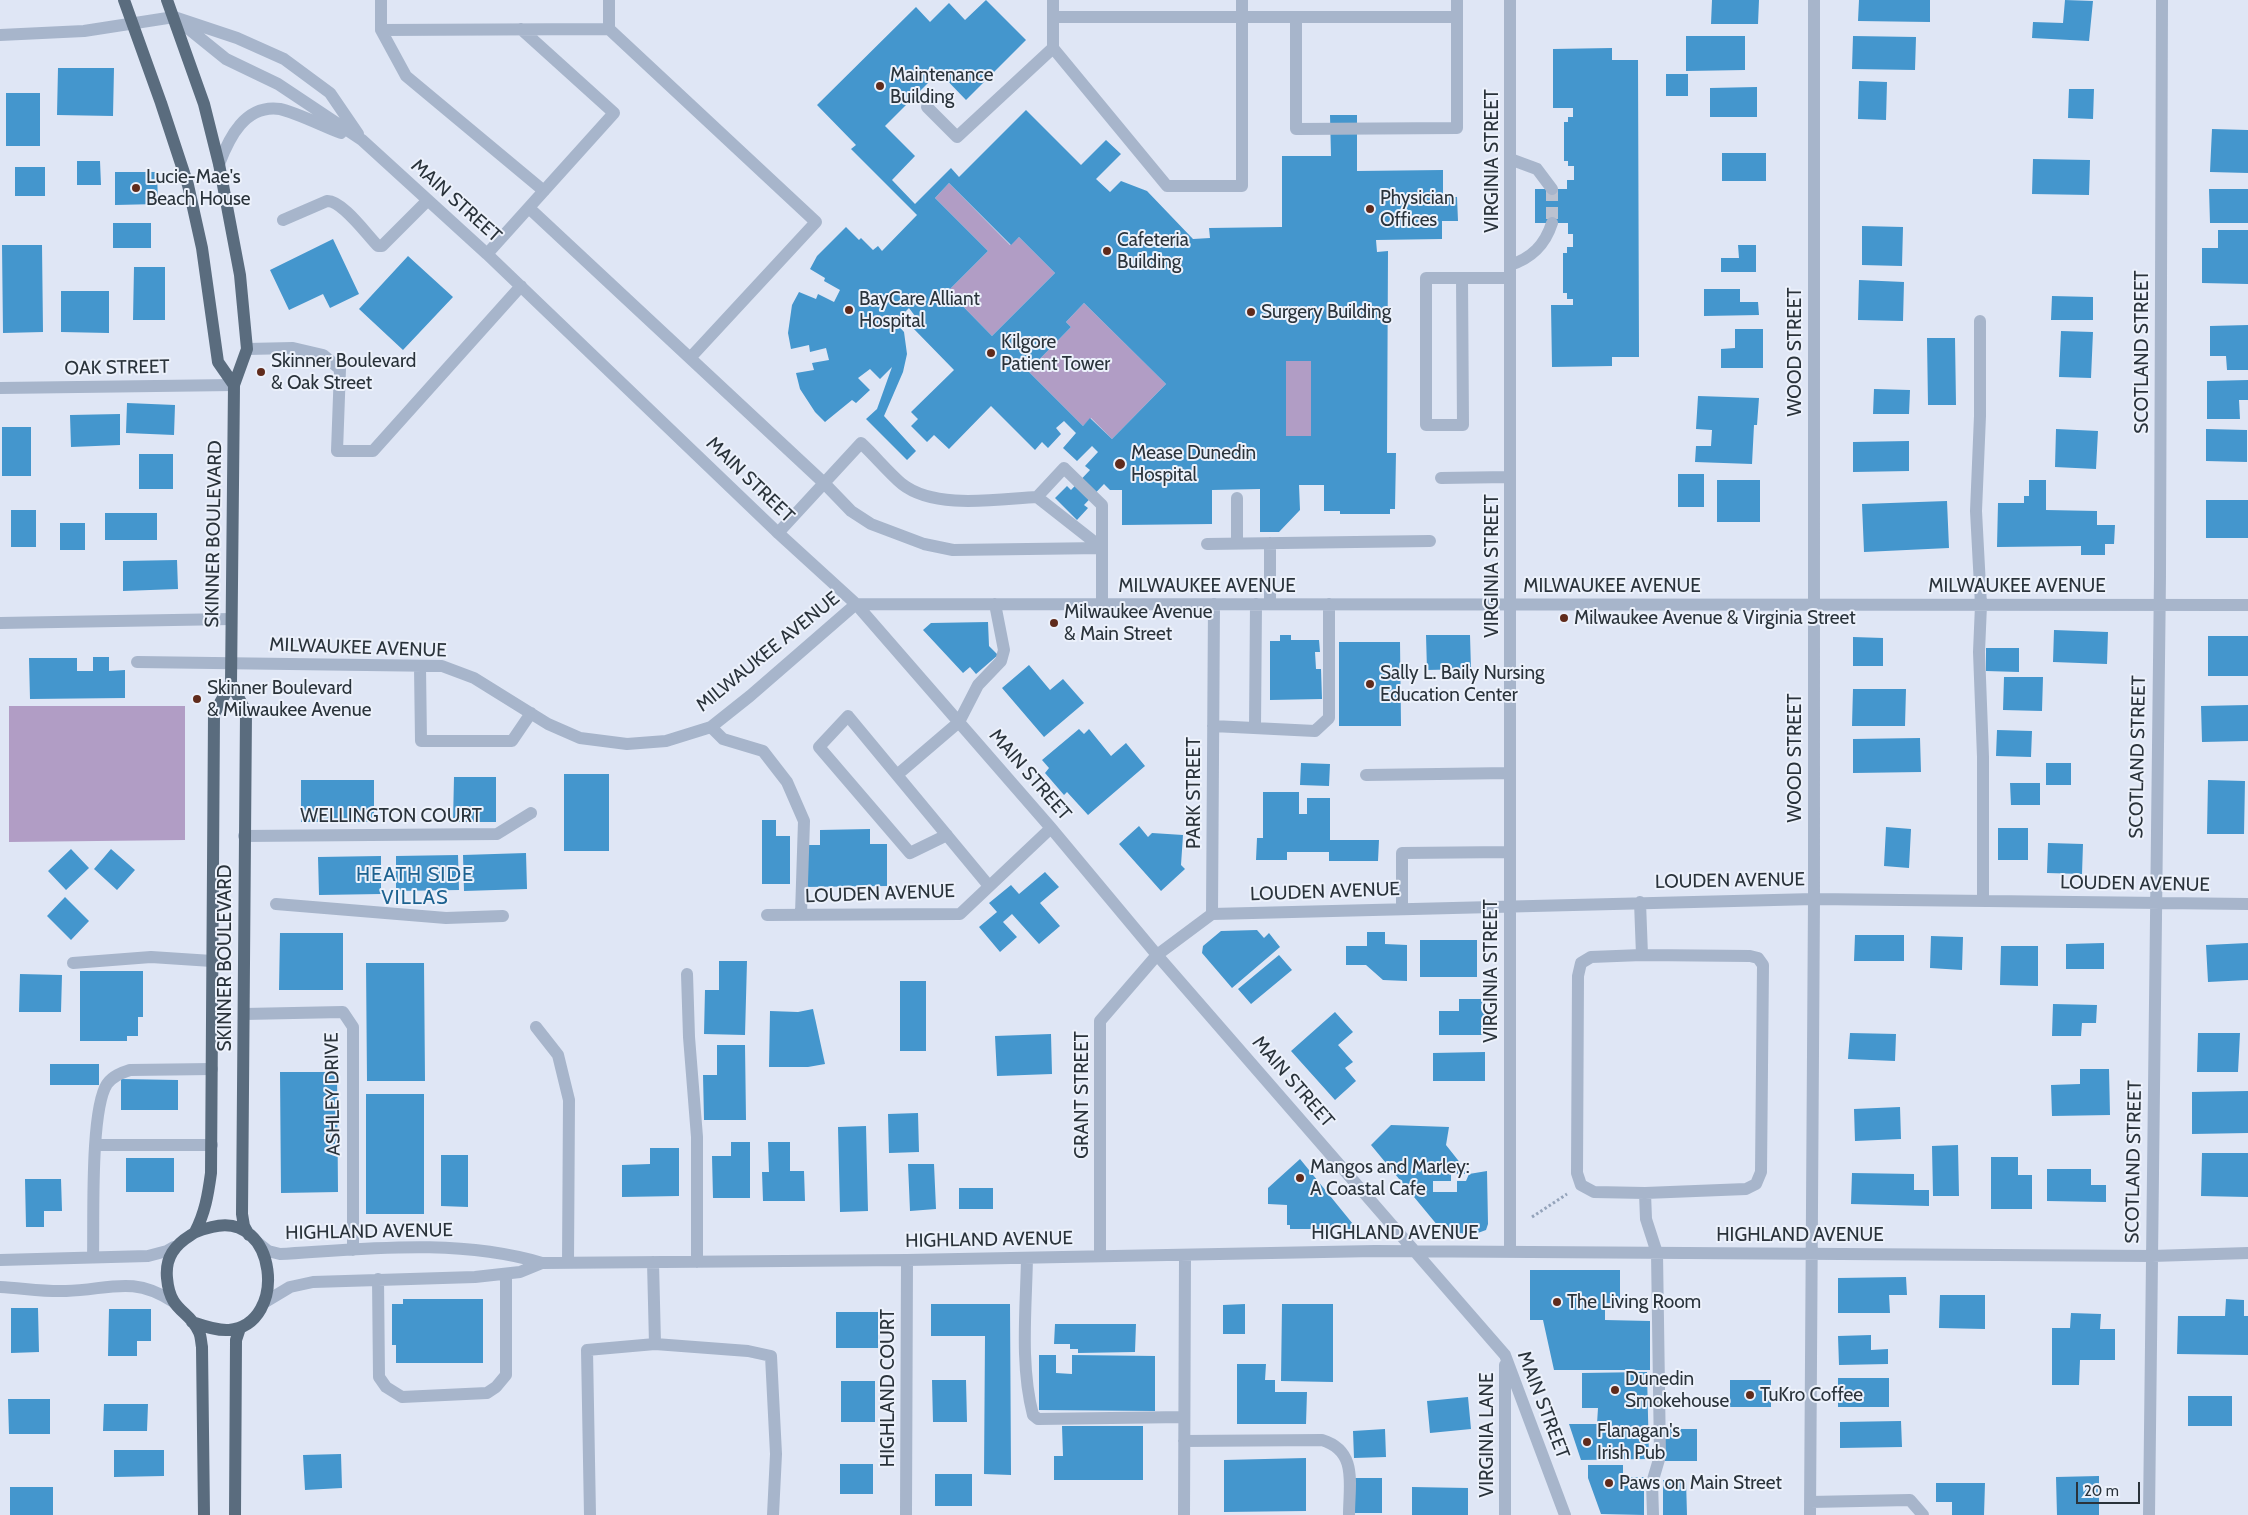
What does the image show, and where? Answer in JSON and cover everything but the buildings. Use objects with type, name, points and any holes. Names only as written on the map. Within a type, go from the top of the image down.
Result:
[{"type":"main road","points":[[124,0],[161,102],[188,185],[202,248],[218,362],[234,385]]},
{"type":"main road","name":"MAIN STREET","points":[[167,0],[174,17]]},
{"type":"main road","name":"SKINNER BOULEVARD","points":[[174,17],[201,95],[219,164],[240,275],[247,349],[234,385],[231,683],[246,712],[242,1214],[244,1226],[265,1255],[268,1279],[265,1302]]},
{"type":"main road","name":"SKINNER BOULEVARD","points":[[195,1232],[202,1218],[208,1198],[212,1145],[214,714],[231,683]]},
{"type":"main road","points":[[204,1515],[202,1347],[199,1332],[172,1301],[167,1275],[169,1260],[174,1247],[195,1232],[216,1226],[228,1225],[238,1228],[254,1239]]},
{"type":"main road","points":[[192,1322],[215,1329],[228,1330],[240,1328],[258,1313],[265,1302]]},
{"type":"main road","points":[[235,1515],[236,1340],[240,1328]]},
{"type":"street","points":[[380,0],[380,30],[406,76],[544,191]]},
{"type":"street","points":[[609,0],[609,29]]},
{"type":"street","points":[[1053,0],[1053,48],[1168,186],[1242,186],[1242,0]]},
{"type":"street","points":[[1296,17],[1296,129],[1457,128],[1457,0]]},
{"type":"street","name":"VIRGINIA STREET","points":[[1510,0],[1510,1251]]},
{"type":"street","name":"WOOD STREET","points":[[1810,1508],[1814,898],[1814,0]]},
{"type":"street","name":"SCOTLAND STREET","points":[[2149,1515],[2160,605],[2162,0]]},
{"type":"street","points":[[1,32],[84,31],[174,17]]},
{"type":"street","name":"MAIN STREET","points":[[174,17],[226,59],[278,84],[362,140],[487,254],[778,533],[856,604],[1051,828],[1157,955],[1505,1355],[1565,1515]]},
{"type":"street","name":"MAIN STREET","points":[[174,17],[237,38],[284,59],[330,93],[362,140]]},
{"type":"street","points":[[1053,17],[1457,17]]},
{"type":"street","points":[[487,254],[614,113],[521,29]]},
{"type":"street","points":[[380,30],[609,29],[816,222],[690,358]]},
{"type":"street","points":[[927,107],[956,137],[1053,48]]},
{"type":"street","points":[[219,164],[228,140],[242,122],[257,112],[279,109],[362,140]]},
{"type":"street","points":[[1510,159],[1537,169],[1552,189]]},
{"type":"street","points":[[283,220],[327,201],[333,201],[342,207],[378,246],[382,246],[428,200]]},
{"type":"street","points":[[529,208],[824,483],[851,511],[871,524],[924,544],[953,550],[1102,548]]},
{"type":"street","points":[[1462,278],[1463,425],[1426,425],[1426,278],[1462,278],[1510,271],[1532,255],[1543,243],[1552,223]]},
{"type":"street","points":[[247,349],[293,348],[323,355],[340,369],[337,451],[373,451],[521,286]]},
{"type":"street","points":[[1980,321],[1980,416],[1976,510],[1981,605],[1979,652],[1983,757],[1984,901]]},
{"type":"street","name":"OAK STREET","points":[[0,388],[234,385]]},
{"type":"street","points":[[778,533],[861,443],[903,484],[926,496],[953,500],[1038,497],[1102,548]]},
{"type":"street","points":[[1038,497],[1064,468],[1102,505],[1102,604]]},
{"type":"street","points":[[1441,478],[1510,477]]},
{"type":"street","points":[[1237,498],[1238,543]]},
{"type":"street","points":[[1207,544],[1430,541]]},
{"type":"street","points":[[1270,543],[1270,604]]},
{"type":"street","name":"MILWAUKEE AVENUE","points":[[137,662],[442,666],[474,678],[548,724],[580,738],[627,744],[666,741],[711,727],[750,696],[856,604],[2248,605]]},
{"type":"street","points":[[897,775],[959,722],[978,685],[1001,661],[1004,650],[995,604]]},
{"type":"street","name":"PARK STREET","points":[[1212,914],[1214,604]]},
{"type":"street","points":[[1255,728],[1256,604]]},
{"type":"street","points":[[1213,726],[1314,731],[1329,718],[1329,604]]},
{"type":"street","points":[[0,623],[231,619]]},
{"type":"street","points":[[420,667],[422,741],[512,741],[531,714]]},
{"type":"street","points":[[947,835],[910,853],[819,747],[848,716],[947,835],[989,886]]},
{"type":"street","points":[[711,727],[723,738],[762,751],[787,782],[804,821],[801,914]]},
{"type":"street","points":[[1366,775],[1510,773]]},
{"type":"street","name":"WELLINGTON COURT","points":[[244,836],[498,834],[531,813]]},
{"type":"street","name":"LOUDEN AVENUE","points":[[767,915],[960,914],[1051,828]]},
{"type":"street","points":[[1402,908],[1402,853],[1510,852]]},
{"type":"street","name":"LOUDEN AVENUE","points":[[1212,914],[1814,898],[2248,904]]},
{"type":"street","points":[[1640,902],[1642,955]]},
{"type":"street","points":[[276,904],[446,918],[504,916]]},
{"type":"street","points":[[1157,955],[1212,914]]},
{"type":"street","name":"GRANT STREET","points":[[1100,1256],[1100,1020],[1157,955]]},
{"type":"street","points":[[1642,955],[1750,956],[1758,958],[1763,965],[1761,1172],[1756,1184],[1746,1189],[1645,1193],[1594,1192],[1581,1184],[1577,1173],[1578,976],[1581,963],[1591,957],[1642,955]]},
{"type":"street","points":[[73,963],[151,957],[212,961]]},
{"type":"street","points":[[687,974],[689,1038],[697,1137],[697,1262]]},
{"type":"street","name":"ASHLEY DRIVE","points":[[244,1014],[343,1012],[353,1027],[353,1250]]},
{"type":"street","points":[[536,1027],[558,1055],[568,1100],[568,1263]]},
{"type":"street","points":[[93,1257],[96,1119],[107,1084],[118,1074],[130,1070],[212,1069]]},
{"type":"street","points":[[96,1145],[212,1145]]},
{"type":"street","points":[[1645,1193],[1646,1219],[1657,1253],[1660,1456],[1652,1483],[1653,1515]]},
{"type":"street","name":"HIGHLAND AVENUE","points":[[254,1239],[268,1251],[280,1254],[408,1247],[520,1256],[542,1263],[907,1260],[1416,1251],[2152,1256],[2248,1253]]},
{"type":"street","points":[[0,1260],[148,1256],[174,1247]]},
{"type":"street","points":[[1184,1515],[1185,1255]]},
{"type":"street","points":[[1027,1258],[1025,1338],[1028,1395],[1032,1415],[1038,1419],[1184,1417]]},
{"type":"street","name":"HIGHLAND COURT","points":[[906,1515],[907,1260]]},
{"type":"street","points":[[653,1262],[656,1344]]},
{"type":"street","name":"HIGHLAND AVENUE","points":[[265,1302],[298,1284],[378,1279],[475,1277],[520,1272],[542,1263]]},
{"type":"street","points":[[378,1279],[379,1377],[386,1388],[402,1396],[487,1393],[496,1387],[506,1375],[506,1274]]},
{"type":"street","points":[[0,1287],[68,1292],[110,1285],[128,1285],[154,1291],[172,1301]]},
{"type":"street","points":[[590,1515],[586,1350],[656,1344],[748,1351],[771,1356],[776,1454],[772,1515]]},
{"type":"street","name":"VIRGINIA LANE","points":[[1505,1355],[1505,1515]]},
{"type":"street","points":[[1184,1441],[1322,1440],[1334,1444],[1345,1455],[1350,1468],[1350,1515]]},
{"type":"street","points":[[1810,1508],[1910,1500],[1923,1515]]},
{"type":"path","points":[[1532,1217],[1581,1184]]},
{"type":"shaded area","points":[[949,183],[1010,245],[1019,237],[1055,273],[992,336],[948,291],[988,251],[935,198]]},
{"type":"shaded area","points":[[1084,303],[1166,384],[1112,439],[1091,418],[1083,426],[1028,371],[1071,327],[1066,322]]},
{"type":"shaded area","points":[[1286,361],[1311,361],[1311,436],[1286,436]]},
{"type":"shaded area","points":[[9,706],[185,706],[185,840],[9,842]]},
{"type":"tunnel","points":[[1552,189],[1552,223]]},
{"type":"place","name":"Maintenance Building","points":[[880,86]]},
{"type":"place","name":"Lucie-Mae's Beach House","points":[[136,188]]},
{"type":"place","name":"Physician Offices","points":[[1370,209]]},
{"type":"place","name":"Cafeteria Building","points":[[1107,251]]},
{"type":"place","name":"BayCare Alliant Hospital","points":[[849,310]]},
{"type":"place","name":"Surgery Building","points":[[1251,312]]},
{"type":"place","name":"Kilgore Patient Tower","points":[[991,353]]},
{"type":"place","name":"Skinner Boulevard & Oak Street","points":[[261,372]]},
{"type":"place","name":"Mease Dunedin Hospital","points":[[1120,464]]},
{"type":"place","name":"Milwaukee Avenue & Virginia Street","points":[[1564,618]]},
{"type":"place","name":"Milwaukee Avenue & Main Street","points":[[1054,623]]},
{"type":"place","name":"Sally L. Baily Nursing Education Center","points":[[1370,684]]},
{"type":"place","name":"Skinner Boulevard & Milwaukee Avenue","points":[[197,699]]},
{"type":"place","name":"Mangos and Marley: A Coastal Cafe","points":[[1300,1178]]},
{"type":"place","name":"The Living Room","points":[[1557,1302]]},
{"type":"place","name":"Dunedin Smokehouse","points":[[1615,1390]]},
{"type":"place","name":"TuKro Coffee","points":[[1750,1395]]},
{"type":"place","name":"Flanagan's Irish Pub","points":[[1587,1442]]},
{"type":"place","name":"Paws on Main Street","points":[[1609,1483]]},
{"type":"district","name":"HEATH SIDE VILLAS","points":[[415,886]]}]
